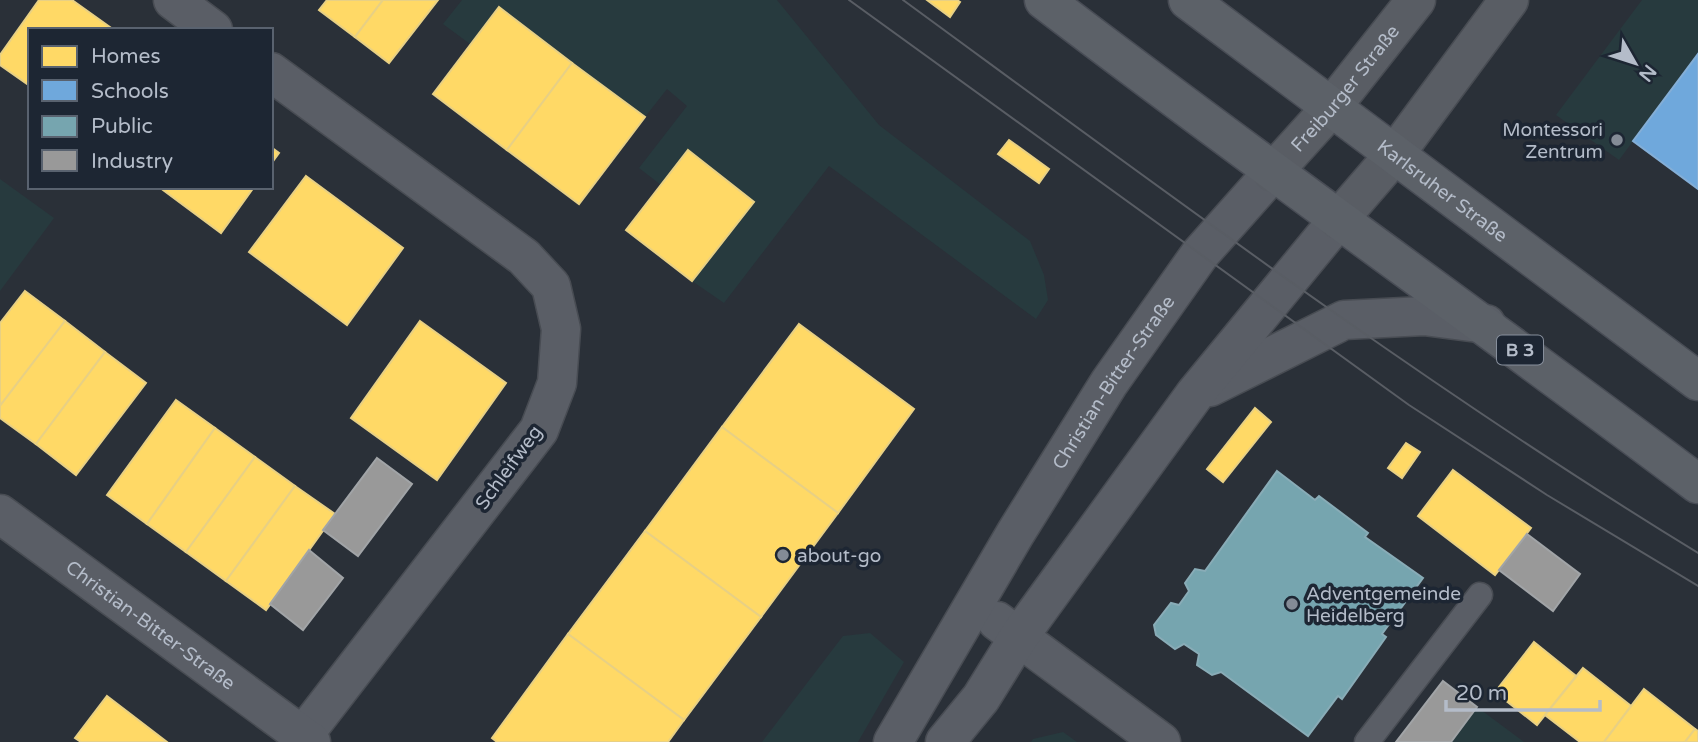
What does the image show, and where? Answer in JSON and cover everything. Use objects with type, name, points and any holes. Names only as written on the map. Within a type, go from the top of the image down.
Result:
[{"type":"main road","name":"B 3","points":[[1044,0],[1272,173],[1486,324],[1698,484]]},
{"type":"main road","name":"Karlsruher Straße","points":[[1188,0],[1330,109],[1395,154],[1698,381]]},
{"type":"street","points":[[173,0],[210,28]]},
{"type":"street","name":"Freiburger Straße","points":[[1272,173],[1330,109],[1416,0]]},
{"type":"street","points":[[945,742],[981,698],[1020,635],[1195,394],[1395,154],[1509,0]]},
{"type":"street","name":"Schleifweg","points":[[273,73],[524,257],[551,286],[561,329],[557,383],[539,430],[304,740]]},
{"type":"street","name":"Christian-Bitter-Straße","points":[[893,742],[1015,534],[1110,383],[1200,254],[1272,173]]},
{"type":"street","points":[[1195,394],[1344,320],[1424,316],[1486,324]]},
{"type":"street","name":"Christian-Bitter-Straße","points":[[0,514],[304,740]]},
{"type":"street","points":[[974,607],[1020,635],[1161,742]]},
{"type":"lane","points":[[1367,742],[1480,595]]},
{"type":"green space","points":[[462,0],[777,0],[879,125],[1030,241],[1044,275],[1048,300],[1036,319],[829,166],[724,303],[692,281],[688,151],[661,185],[639,168],[687,106],[667,89],[645,117],[499,7],[470,44],[443,24]]},
{"type":"green space","points":[[1642,0],[1698,0],[1698,54],[1619,160],[1556,115]]},
{"type":"green space","points":[[0,179],[54,218],[0,291]]},
{"type":"green space","points":[[870,633],[904,662],[858,742],[762,742],[843,636]]},
{"type":"green space","points":[[1477,707],[1524,742],[1451,742]]},
{"type":"green space","points":[[1063,732],[1077,742],[1031,742],[1033,739]]},
{"type":"building: Homes","points":[[39,0],[72,0],[111,28],[28,28],[28,85],[0,65],[0,55]]},
{"type":"building: Homes","points":[[327,0],[383,0],[355,37],[319,10]]},
{"type":"building: Homes","points":[[383,0],[438,0],[389,63],[355,37]]},
{"type":"building: Homes","points":[[927,0],[957,0],[960,2],[950,17]]},
{"type":"building: Homes","points":[[499,7],[572,63],[507,150],[433,94]]},
{"type":"building: Homes","points":[[572,63],[645,117],[579,204],[507,150]]},
{"type":"building: Homes","points":[[1009,140],[1049,169],[1039,183],[998,154]]},
{"type":"building: Homes","points":[[273,148],[279,153],[273,161]]},
{"type":"building: Homes","points":[[688,150],[754,202],[692,281],[626,230]]},
{"type":"building: Homes","points":[[306,176],[403,248],[347,325],[249,252]]},
{"type":"building: Homes","points":[[162,189],[253,189],[221,233]]},
{"type":"building: Homes","points":[[25,291],[65,321],[0,406],[0,323]]},
{"type":"building: Homes","points":[[65,321],[105,352],[36,444],[0,418],[0,406]]},
{"type":"building: Homes","points":[[420,321],[506,383],[437,480],[351,418]]},
{"type":"building: Homes","points":[[799,324],[914,409],[838,513],[722,427]]},
{"type":"building: Homes","points":[[105,352],[146,383],[76,475],[36,444]]},
{"type":"building: Homes","points":[[176,400],[215,428],[147,524],[107,495]]},
{"type":"building: Homes","points":[[1255,408],[1271,422],[1223,482],[1207,469]]},
{"type":"building: Homes","points":[[722,427],[838,513],[761,617],[645,531]]},
{"type":"building: Homes","points":[[215,428],[255,457],[186,552],[147,524]]},
{"type":"building: Homes","points":[[1406,443],[1420,452],[1402,478],[1388,468]]},
{"type":"building: Homes","points":[[255,457],[295,486],[226,581],[186,552]]},
{"type":"building: Homes","points":[[1453,470],[1531,528],[1495,575],[1418,516]]},
{"type":"building: Homes","points":[[295,486],[335,514],[266,610],[226,581]]},
{"type":"building: Homes","points":[[645,531],[761,617],[684,720],[568,634]]},
{"type":"building: Homes","points":[[568,634],[684,720],[668,742],[497,742],[492,738]]},
{"type":"building: Homes","points":[[1534,642],[1576,676],[1537,725],[1495,692]]},
{"type":"building: Homes","points":[[1583,668],[1631,706],[1604,742],[1580,742],[1545,715]]},
{"type":"building: Homes","points":[[1644,689],[1695,729],[1685,742],[1604,742]]},
{"type":"building: Homes","points":[[107,696],[167,742],[81,742],[75,738]]},
{"type":"building: Homes","points":[[1695,729],[1698,731],[1698,742],[1685,742]]},
{"type":"building: Schools","points":[[1698,54],[1698,189],[1633,141]]},
{"type":"building: Public","name":"Adventgemeinde Heidelberg","points":[[1277,471],[1315,500],[1319,496],[1368,533],[1365,537],[1423,578],[1382,634],[1386,637],[1342,699],[1338,696],[1308,736],[1221,672],[1212,675],[1197,665],[1199,654],[1184,644],[1175,649],[1156,635],[1154,625],[1171,603],[1179,605],[1189,591],[1185,583],[1195,569],[1205,571]]},
{"type":"building: Industry","points":[[377,458],[412,484],[358,556],[323,530]]},
{"type":"building: Industry","points":[[1527,534],[1580,574],[1553,611],[1499,570]]},
{"type":"building: Industry","points":[[309,550],[343,578],[303,630],[270,604]]},
{"type":"building: Industry","points":[[1443,681],[1477,707],[1451,742],[1396,742]]},
{"type":"tram line","points":[[849,0],[1409,405],[1547,495],[1698,586]]},
{"type":"tram line","points":[[903,0],[1196,214],[1394,354],[1595,489],[1698,553]]},
{"type":"place","name":"Montessori Zentrum","points":[[1617,140]]},
{"type":"place","name":"about-go","points":[[783,555]]},
{"type":"place","name":"Adventgemeinde Heidelberg","points":[[1292,604]]}]
